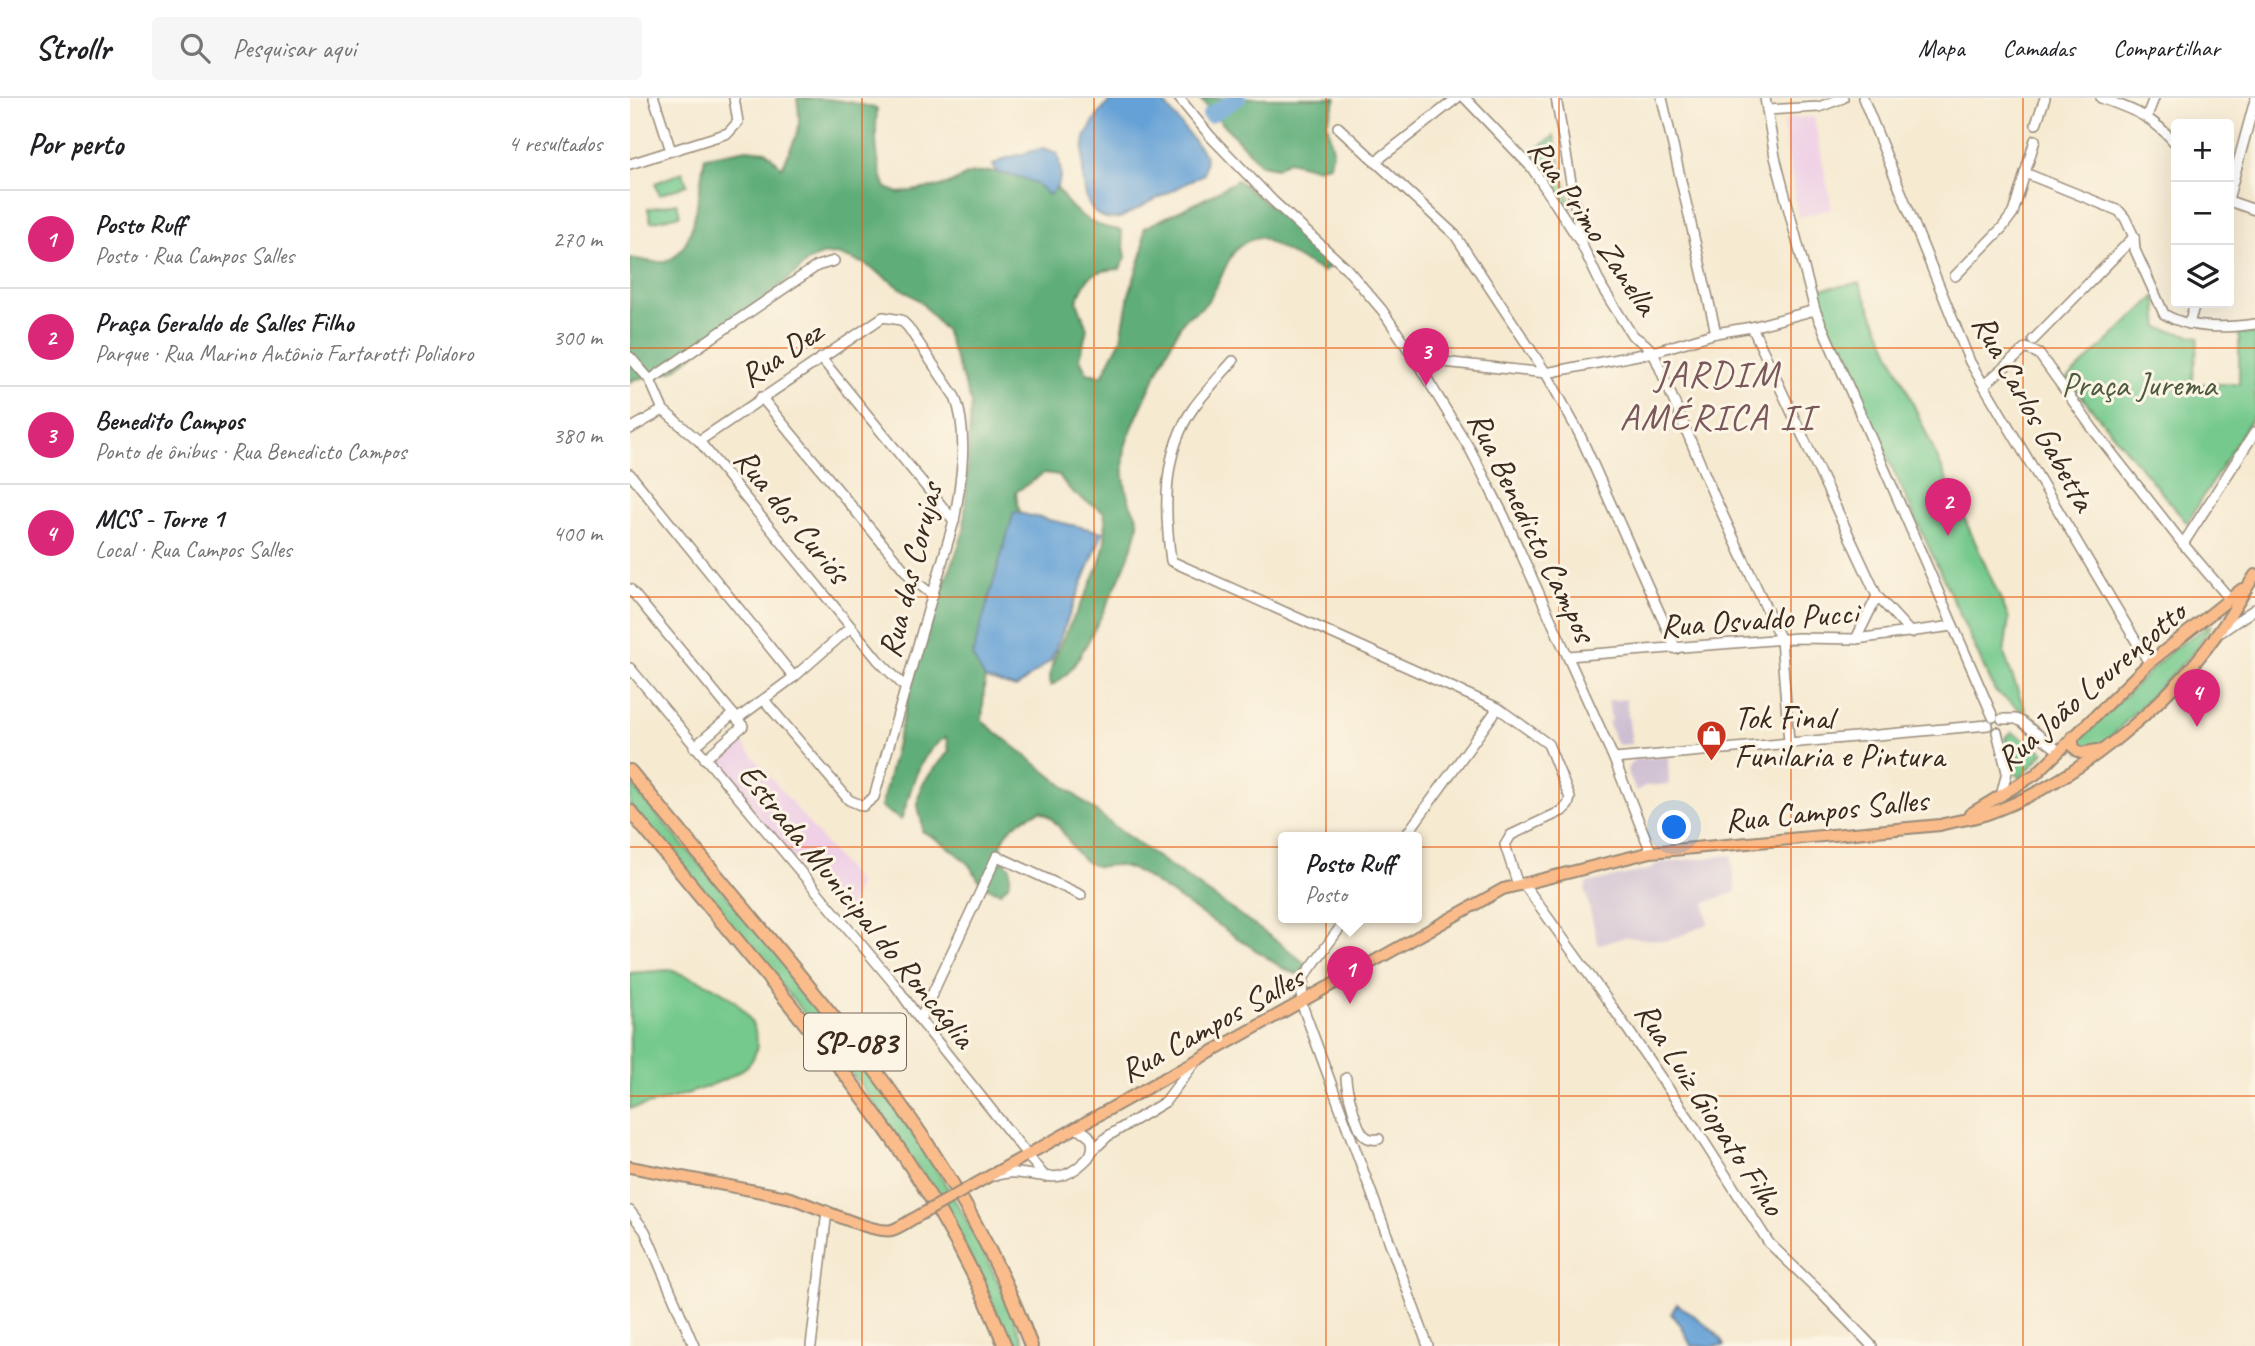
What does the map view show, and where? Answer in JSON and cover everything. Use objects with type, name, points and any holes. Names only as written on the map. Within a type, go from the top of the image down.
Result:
[{"type":"highway","name":"SP-083","points":[[630,771],[888,1086],[943,1166],[975,1222],[1003,1277],[1031,1346]]},
{"type":"highway","name":"SP-083","points":[[630,811],[825,1046],[891,1135],[963,1253],[1005,1346]]},
{"type":"main road","name":"Rua João Lourençotto","points":[[1960,820],[2036,774],[2149,663],[2253,580]]},
{"type":"main road","name":"Rua Campos Salles","points":[[630,1167],[787,1197],[865,1227],[891,1230],[1503,889],[1651,852],[1940,825],[1988,814],[2037,791],[2111,743],[2164,697],[2217,635],[2253,580]]},
{"type":"main road","name":"Rua Campos Salles","points":[[2193,663],[2224,615],[2230,599]]},
{"type":"main road","points":[[2072,737],[2074,748],[2081,753],[2092,752],[2111,743]]},
{"type":"main road","points":[[2057,780],[2067,764],[2066,758],[2059,751]]},
{"type":"main road","points":[[2020,785],[2037,791]]},
{"type":"street","points":[[654,98],[671,151]]},
{"type":"street","points":[[630,164],[728,133],[738,122],[734,98]]},
{"type":"street","name":"Rua Benedicto Campos","points":[[1179,98],[1211,137],[1273,201],[1347,269],[1382,310],[1415,359],[1471,451],[1504,516],[1569,656],[1651,852]]},
{"type":"street","points":[[1375,162],[1457,98]]},
{"type":"street","name":"Rua Primo Zanella","points":[[1465,98],[1532,168],[1581,243],[1604,289],[1632,335],[1653,352],[1714,496],[1781,640],[1789,742]]},
{"type":"street","points":[[1556,98],[1581,243]]},
{"type":"street","points":[[1662,98],[1716,333]]},
{"type":"street","points":[[1765,98],[1775,157],[1815,310],[1952,626],[1995,720],[2004,727],[1997,732]]},
{"type":"street","points":[[1768,110],[1819,107],[1843,98]]},
{"type":"street","name":"Rua Carlos Gabetta","points":[[1863,98],[1970,362],[2149,663]]},
{"type":"street","points":[[2036,124],[2045,98]]},
{"type":"street","points":[[2101,98],[2147,116],[2171,138]]},
{"type":"street","points":[[2147,116],[2154,98]]},
{"type":"street","points":[[2233,182],[2255,100]]},
{"type":"street","points":[[1338,127],[1455,235],[1546,373],[1579,433],[1676,649]]},
{"type":"street","points":[[1955,276],[2008,221],[2035,140]]},
{"type":"street","points":[[2025,173],[2119,211],[2134,237],[2135,250],[2164,314],[2189,324],[2224,327],[2255,324]]},
{"type":"street","points":[[2234,203],[2255,210]]},
{"type":"street","points":[[2033,340],[2134,237]]},
{"type":"street","points":[[650,380],[817,266],[834,261]]},
{"type":"street","points":[[2189,324],[2194,308]]},
{"type":"street","points":[[1415,359],[1546,373],[1653,352],[1716,333],[1752,327],[1815,310]]},
{"type":"street","name":"Rua Dez","points":[[699,441],[883,317],[894,317]]},
{"type":"street","name":"Rua das Corujas","points":[[764,700],[849,800],[863,806],[874,797],[954,521],[962,453],[959,407],[955,397],[908,327],[894,317]]},
{"type":"street","points":[[1752,327],[1877,596],[1911,633]]},
{"type":"street","points":[[1984,385],[2026,348],[2039,354],[2093,429],[2230,599]]},
{"type":"street","points":[[630,357],[650,380],[663,410],[630,429]]},
{"type":"street","points":[[821,358],[954,521]]},
{"type":"street","points":[[1233,361],[1193,408],[1178,436],[1169,468],[1165,520],[1171,561],[1497,708],[1409,832]]},
{"type":"street","points":[[761,397],[912,579],[933,594]]},
{"type":"street","name":"Rua dos Curiós","points":[[663,410],[699,441],[878,660],[906,688]]},
{"type":"street","points":[[2183,544],[2255,432]]},
{"type":"street","points":[[630,474],[794,677]]},
{"type":"street","points":[[630,589],[737,719]]},
{"type":"street","points":[[1857,639],[1877,596]]},
{"type":"street","points":[[2217,635],[2255,609]]},
{"type":"street","name":"Rua Osvaldo Pucci","points":[[1569,656],[1781,640],[1857,639],[1952,626]]},
{"type":"street","points":[[694,747],[764,700],[851,627]]},
{"type":"street","name":"Estrada Municipal do Roncáglia","points":[[630,668],[896,986],[1045,1177]]},
{"type":"street","name":"Rua Luiz Giopato Filho","points":[[1497,708],[1548,744],[1570,798],[1562,811],[1511,835],[1506,841],[1521,884],[1614,1008],[1769,1243],[1872,1346]]},
{"type":"street","points":[[705,759],[737,719]]},
{"type":"street","points":[[1614,759],[2016,719],[2059,751]]},
{"type":"street","points":[[1995,720],[1993,731],[1997,732],[2007,772],[2001,796]]},
{"type":"street","points":[[2007,772],[2020,785]]},
{"type":"street","points":[[920,1020],[997,856],[1081,895]]},
{"type":"street","points":[[1343,923],[1304,977],[1301,1002],[1428,1346]]},
{"type":"street","points":[[987,1177],[1017,1173],[1045,1177],[1065,1176],[1084,1163],[1108,1136],[1165,1102],[1196,1061]]},
{"type":"street","points":[[1346,1078],[1346,1087],[1363,1134],[1371,1140],[1379,1139]]},
{"type":"street","points":[[1076,1129],[1084,1131],[1092,1138],[1091,1153]]},
{"type":"street","points":[[1045,1177],[1039,1161],[1046,1146]]},
{"type":"street","points":[[630,1211],[645,1231],[694,1346]]},
{"type":"street","points":[[811,1346],[827,1211]]},
{"type":"shaded area","points":[[1814,117],[1832,209],[1798,217],[1783,125],[1788,118]]},
{"type":"shaded area","points":[[1626,699],[1632,744],[1617,745],[1608,722],[1611,720],[1608,701]]},
{"type":"shaded area","points":[[738,738],[858,883],[846,924],[712,760]]},
{"type":"shaded area","points":[[1668,757],[1669,784],[1645,786],[1636,791],[1627,770],[1630,764],[1635,759]]},
{"type":"shaded area","points":[[1731,855],[1736,892],[1705,903],[1708,924],[1668,941],[1625,937],[1598,945],[1585,889],[1587,883],[1648,870],[1659,863]]},
{"type":"green space","points":[[797,98],[837,100],[877,109],[877,149],[886,188],[899,193],[947,185],[969,174],[1023,170],[1052,179],[1071,207],[1088,220],[1121,230],[1126,257],[1120,269],[1103,271],[1092,276],[1084,285],[1077,301],[1087,328],[1080,359],[1087,373],[1102,376],[1121,339],[1129,294],[1143,251],[1144,228],[1237,180],[1304,233],[1313,246],[1325,253],[1334,263],[1323,272],[1260,237],[1248,241],[1232,255],[1206,303],[1185,319],[1153,382],[1125,448],[1125,485],[1138,520],[1137,531],[1123,571],[1078,658],[1067,674],[1051,686],[1050,675],[1054,660],[1099,564],[1106,530],[1104,512],[1074,494],[1059,475],[1044,473],[1016,492],[1018,507],[1027,526],[986,660],[982,721],[1119,830],[1308,966],[1297,974],[1284,969],[1140,873],[1121,866],[1098,867],[1088,863],[1077,853],[1056,823],[1041,811],[1018,822],[1003,840],[999,857],[1010,867],[1010,882],[1001,892],[986,887],[959,856],[922,831],[919,796],[929,776],[949,751],[946,737],[921,763],[901,820],[881,807],[926,626],[964,531],[971,402],[945,330],[920,301],[865,264],[837,254],[822,255],[809,260],[673,371],[632,380],[630,383],[630,258],[662,262],[674,257],[683,247],[694,218],[705,157],[747,149],[766,151],[782,168],[798,128]]},
{"type":"green space","points":[[1199,98],[1336,98],[1327,123],[1333,150],[1330,165],[1316,168],[1288,161],[1276,168],[1261,165]]},
{"type":"green space","points":[[1554,136],[1571,207],[1569,214],[1528,156]]},
{"type":"green space","points":[[683,172],[687,185],[659,195],[655,183]]},
{"type":"green space","points":[[677,203],[680,215],[651,222],[648,209]]},
{"type":"green space","points":[[1859,283],[2009,618],[2004,654],[2027,715],[1995,691],[1827,326],[1819,289]]},
{"type":"green space","name":"Praça Jurema","points":[[2156,296],[2159,328],[2199,337],[2192,384],[2239,384],[2239,333],[2255,333],[2255,413],[2187,523],[2067,379]]},
{"type":"green space","points":[[2212,624],[2193,653],[2106,742],[2080,753],[2076,743],[2174,648]]},
{"type":"green space","points":[[2012,732],[2044,752],[2020,779],[2013,769],[2005,738]]},
{"type":"green space","points":[[630,783],[765,940],[853,1049],[894,1105],[932,1162],[975,1236],[1025,1346],[1011,1346],[976,1269],[936,1196],[891,1127],[790,996],[630,805]]},
{"type":"green space","points":[[670,970],[721,991],[742,1008],[756,1033],[756,1051],[744,1068],[715,1084],[630,1108],[630,973]]},
{"type":"water","points":[[1113,98],[1160,98],[1206,156],[1204,174],[1120,218],[1109,218],[1094,212],[1087,199],[1083,172],[1087,133]]},
{"type":"water","points":[[1043,148],[1057,153],[1060,165],[1059,181],[1049,195],[1031,181],[997,173],[993,165],[1004,159]]},
{"type":"water","points":[[1014,512],[1103,532],[1051,660],[1016,688],[985,679],[972,656]]},
{"type":"water","points":[[1677,1304],[1711,1329],[1724,1346],[1691,1346],[1681,1325],[1671,1314]]},
{"type":"waterway","points":[[1210,115],[1238,98]]},
{"type":"place","name":"Benedito Campos","points":[[1426,386]]},
{"type":"place","name":"Praça Geraldo de Salles Filho","points":[[1948,536]]},
{"type":"place","name":"MCS - Torre 1","points":[[2197,727]]},
{"type":"place","name":"Tok Final Funilaria e Pintura","points":[[1711,763]]},
{"type":"place","name":"Posto Ruff","points":[[1350,1004]]},
{"type":"district","name":"JARDIM AMÉRICA II","points":[[1717,394]]}]
